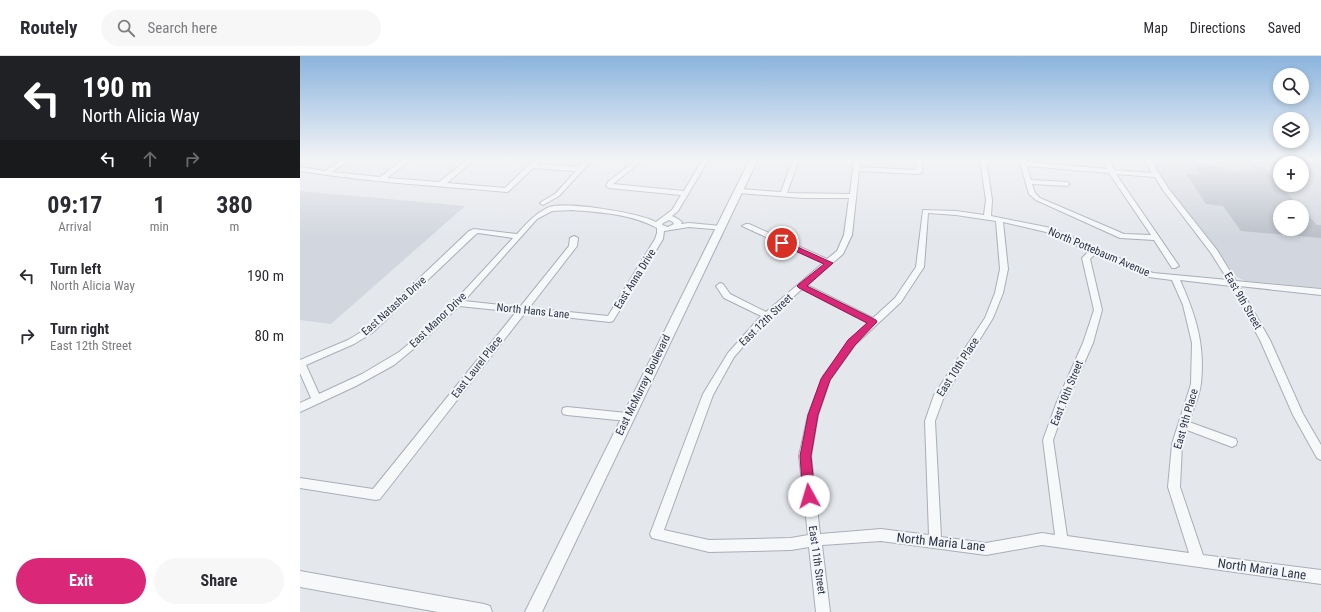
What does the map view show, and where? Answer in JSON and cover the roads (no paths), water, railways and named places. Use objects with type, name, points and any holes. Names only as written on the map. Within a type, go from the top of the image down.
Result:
[{"type":"street","points":[[451,185],[507,190],[512,185]]},
{"type":"street","points":[[540,206],[557,195],[566,185]]},
{"type":"street","points":[[609,185],[686,193]]},
{"type":"street","points":[[662,223],[675,210],[691,185]]},
{"type":"street","name":"East McMurray Boulevard","points":[[533,612],[627,417],[742,185]]},
{"type":"street","points":[[783,195],[787,185]]},
{"type":"street","name":"East 12th Street","points":[[656,534],[708,394],[731,355],[768,316],[840,252],[848,235],[853,185]]},
{"type":"street","points":[[987,185],[989,200],[987,218]]},
{"type":"street","points":[[1029,185],[1032,194],[1038,199],[1123,236],[1156,238]]},
{"type":"street","points":[[1121,185],[1175,266]]},
{"type":"street","name":"East 9th Street","points":[[1161,185],[1214,252],[1234,284],[1265,340],[1298,415],[1321,455]]},
{"type":"street","points":[[739,191],[783,195],[852,196]]},
{"type":"street","points":[[549,210],[554,207],[557,195]]},
{"type":"street","points":[[540,206],[554,203],[566,207],[662,223],[672,228],[689,225],[721,228]]},
{"type":"street","points":[[540,206],[549,210],[566,207]]},
{"type":"street","name":"East Manor Drive","points":[[300,408],[367,376],[401,355],[430,330],[456,303],[535,218],[540,206]]},
{"type":"street","name":"East Manor Drive","points":[[535,218],[549,210]]},
{"type":"street","points":[[675,210],[676,220]]},
{"type":"street","name":"North Pottebaum Avenue","points":[[925,211],[956,212],[999,219],[1048,230],[1151,275],[1321,292]]},
{"type":"street","name":"East 11th Street","points":[[823,612],[805,456],[813,415],[826,379],[852,342],[898,300],[920,268],[925,211]]},
{"type":"street","name":"East 10th Place","points":[[935,542],[930,421],[938,398],[989,318],[999,293],[1004,269],[999,219]]},
{"type":"street","points":[[662,223],[676,220],[689,225]]},
{"type":"street","name":"East Anna Drive","points":[[659,239],[677,225],[676,220]]},
{"type":"street","name":"East Anna Drive","points":[[610,319],[659,239],[662,223]]},
{"type":"street","points":[[746,226],[829,263]]},
{"type":"street","name":"East Natasha Drive","points":[[300,364],[351,342],[369,331],[472,233],[477,231],[518,236]]},
{"type":"street","name":"East Laurel Place","points":[[300,483],[376,495],[573,246],[574,238]]},
{"type":"street","name":"East 10th Street","points":[[1062,542],[1048,440],[1061,404],[1088,343],[1098,310],[1086,258],[1095,250]]},
{"type":"street","name":"East 9th Place","points":[[1175,278],[1187,305],[1197,343],[1196,384],[1178,444],[1174,487],[1198,560]]},
{"type":"street","points":[[720,286],[727,296],[768,316]]},
{"type":"street","points":[[802,286],[873,322]]},
{"type":"street","name":"North Hans Lane","points":[[456,303],[610,319]]},
{"type":"street","points":[[300,364],[317,400]]},
{"type":"street","points":[[567,411],[627,417]]},
{"type":"street","points":[[1184,424],[1232,442]]},
{"type":"street","name":"North Maria Lane","points":[[656,534],[709,546],[785,544],[830,538],[881,536],[986,549],[1042,539],[1321,577]]},
{"type":"street","points":[[300,579],[484,612]]}]
